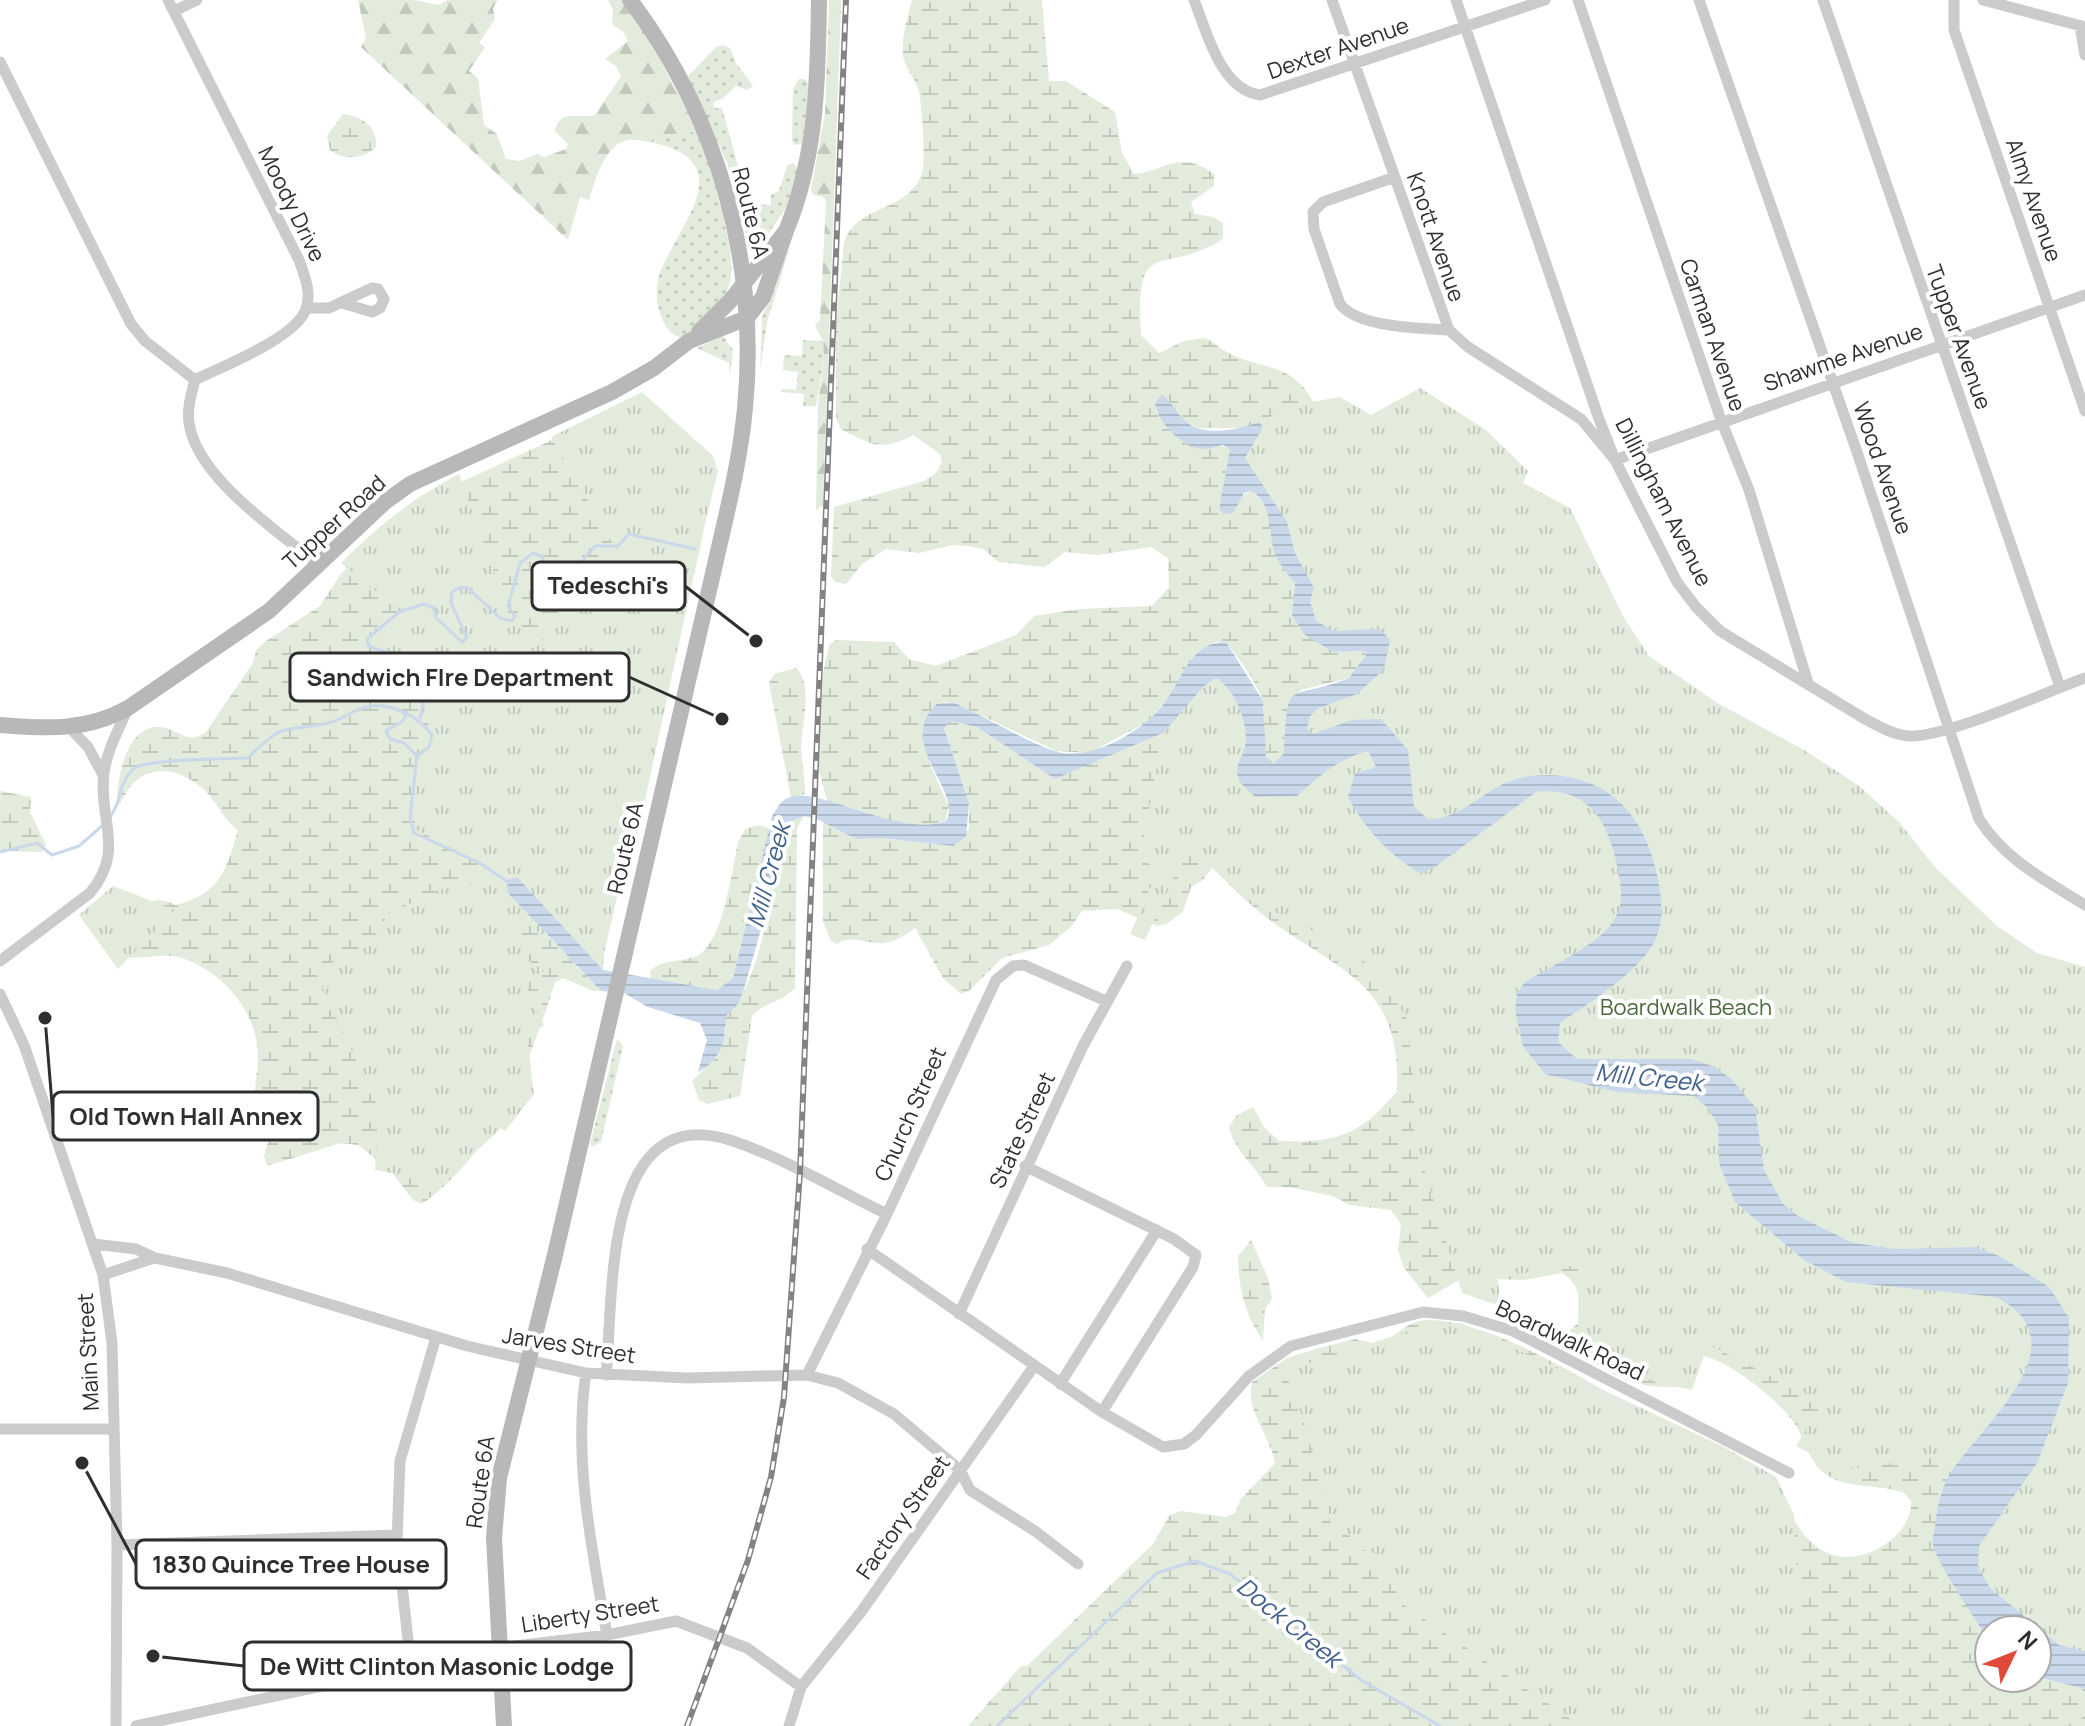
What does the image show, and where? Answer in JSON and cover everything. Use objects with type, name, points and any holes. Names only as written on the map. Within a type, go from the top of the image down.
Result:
[{"type":"main road","name":"Route 6A","points":[[504,1726],[494,1538],[499,1478],[735,477],[746,397],[745,281],[728,201],[710,143],[678,73],[630,0]]},
{"type":"main road","points":[[747,318],[763,297],[802,189],[813,132],[819,0]]},
{"type":"main road","points":[[689,341],[730,301],[786,231]]},
{"type":"main road","name":"Tupper Road","points":[[0,725],[70,728],[103,720],[128,708],[248,627],[410,484],[621,388],[689,341],[747,318]]},
{"type":"street","points":[[171,6],[197,0]]},
{"type":"street","name":"Dexter Avenue","points":[[1194,0],[1220,64],[1249,93],[1260,95],[1545,0]]},
{"type":"street","name":"Knott Avenue","points":[[1332,0],[1449,330],[1468,347],[1581,419],[1615,460]]},
{"type":"street","name":"Dillingham Avenue","points":[[1456,0],[1615,460],[1677,582],[1696,607],[1720,631],[1884,730],[1911,736],[1949,728],[2085,678]]},
{"type":"street","name":"Carman Avenue","points":[[1578,0],[1721,420],[1749,490],[1808,683]]},
{"type":"street","name":"Wood Avenue","points":[[1699,0],[1979,819],[1993,842],[2013,860],[2085,905]]},
{"type":"street","name":"Tupper Avenue","points":[[1823,0],[1916,278],[2060,687]]},
{"type":"street","name":"Almy Avenue","points":[[1954,0],[1954,30],[2085,411]]},
{"type":"street","points":[[1983,0],[2083,27],[2085,55]]},
{"type":"street","name":"Moody Drive","points":[[171,6],[299,260],[307,283],[306,308]]},
{"type":"street","points":[[0,62],[131,324],[145,341],[195,380]]},
{"type":"street","points":[[1395,177],[1323,202],[1313,212],[1314,229],[1340,304],[1348,313],[1392,325],[1449,330]]},
{"type":"street","name":"Shawme Avenue","points":[[1615,460],[1721,420],[2085,295]]},
{"type":"street","points":[[317,564],[241,499],[201,456],[188,421],[188,404],[195,380],[289,331],[306,308],[321,310],[342,303]]},
{"type":"street","points":[[0,961],[90,893],[100,880],[109,862],[103,775],[108,754],[128,708]]},
{"type":"street","points":[[70,728],[88,747],[103,775]]},
{"type":"street","name":"Church Street","points":[[807,1375],[887,1214],[976,1018],[1004,971],[1013,966],[1037,969],[1106,1001]]},
{"type":"street","name":"State Street","points":[[959,1314],[1025,1166],[1106,1001],[1127,966]]},
{"type":"street","name":"Main Street","points":[[0,994],[24,1045],[103,1275],[112,1343],[117,1545],[116,1726]]},
{"type":"street","points":[[606,1375],[615,1247],[628,1187],[659,1148],[689,1134],[732,1141],[887,1214]]},
{"type":"street","points":[[867,1249],[1102,1412],[1196,1261],[1192,1249],[1025,1166]]},
{"type":"street","points":[[1060,1384],[1157,1230]]},
{"type":"street","name":"Jarves Street","points":[[93,1244],[114,1244],[155,1258],[227,1273],[436,1337],[586,1373],[716,1378],[807,1375],[850,1388],[879,1404],[960,1470],[970,1490],[1035,1531],[1078,1564]]},
{"type":"street","name":"Jarves Street","points":[[103,1275],[155,1258]]},
{"type":"street","name":"Boardwalk Road","points":[[1102,1412],[1156,1445],[1169,1448],[1196,1435],[1249,1376],[1291,1346],[1434,1311],[1484,1320],[1513,1331],[1789,1473]]},
{"type":"street","points":[[411,1667],[397,1535],[400,1461],[436,1337]]},
{"type":"street","name":"Factory Street","points":[[801,1687],[861,1612],[1034,1366]]},
{"type":"street","points":[[586,1373],[583,1417],[586,1511],[607,1635]]},
{"type":"street","points":[[0,1429],[112,1429]]},
{"type":"street","points":[[117,1545],[397,1535]]},
{"type":"street","name":"Liberty Street","points":[[136,1726],[498,1648],[607,1635],[676,1621],[747,1648],[801,1687]]},
{"type":"street","points":[[789,1726],[801,1687]]},
{"type":"green space","points":[[358,0],[415,0],[438,5],[447,0],[498,0],[493,8],[495,19],[479,43],[485,47],[469,71],[478,78],[484,125],[497,134],[506,159],[519,161],[566,149],[568,144],[555,131],[557,124],[565,117],[595,115],[621,76],[616,66],[605,59],[628,41],[623,32],[612,24],[613,10],[608,0],[622,0],[653,48],[697,131],[654,138],[650,142],[624,141],[611,150],[601,166],[589,200],[580,197],[568,240],[361,47],[366,38]]},
{"type":"green space","points":[[829,0],[841,0],[841,7],[823,505],[816,510],[818,404],[824,358],[823,341],[815,326],[820,320],[826,202],[824,197],[813,195],[811,189],[825,113]]},
{"type":"green space","points":[[912,0],[1042,0],[1049,81],[1066,81],[1115,112],[1122,153],[1134,174],[1181,162],[1201,166],[1214,174],[1214,186],[1191,202],[1195,214],[1213,217],[1223,223],[1223,239],[1201,250],[1156,263],[1148,270],[1140,303],[1141,335],[1159,353],[1184,341],[1204,338],[1236,356],[1277,369],[1304,388],[2037,1463],[1384,669],[1243,428],[1199,428],[1155,410],[1181,441],[1192,446],[1221,446],[1231,450],[1219,509],[1251,491],[1259,497],[1268,513],[1280,562],[1295,583],[1293,606],[1333,652],[1364,651],[1366,655],[1349,678],[1300,690],[1284,753],[1274,765],[1266,753],[1264,710],[1258,689],[1226,643],[1215,642],[1194,655],[1169,698],[1147,722],[1089,753],[1056,751],[953,702],[944,702],[929,762],[949,807],[945,821],[931,825],[901,824],[827,800],[818,768],[821,683],[829,645],[836,640],[894,642],[909,659],[936,666],[1016,635],[1034,616],[1079,609],[1152,606],[1169,587],[1168,558],[1151,547],[1097,555],[1065,552],[1044,567],[999,562],[983,549],[968,546],[952,545],[919,553],[886,549],[862,564],[846,584],[835,582],[831,576],[834,507],[924,481],[936,473],[942,462],[940,454],[913,435],[884,445],[876,444],[841,429],[836,418],[836,322],[844,243],[860,221],[906,195],[922,173],[924,144],[919,94],[903,55],[904,34]]},
{"type":"green space","points":[[723,45],[730,48],[736,63],[753,86],[747,90],[736,86],[722,99],[713,102],[714,108],[722,108],[744,188],[752,194],[752,204],[771,205],[771,195],[779,191],[787,166],[793,163],[799,169],[786,208],[756,251],[749,245],[728,165],[688,76],[716,47]]},
{"type":"green space","points":[[799,79],[805,79],[810,86],[802,144],[795,145],[792,141],[793,90]]},
{"type":"green space","points":[[343,114],[356,117],[371,128],[376,147],[353,157],[341,156],[330,150],[327,136]]},
{"type":"green space","points":[[697,131],[725,225],[731,277],[725,294],[713,312],[681,338],[666,327],[659,311],[657,284],[690,215],[697,197],[699,179],[694,164],[678,151],[650,142],[654,138]]},
{"type":"green space","points":[[792,241],[767,322],[760,371],[762,317]]},
{"type":"green space","points":[[723,336],[733,350],[730,375],[729,363],[697,348]]},
{"type":"green space","points":[[803,340],[823,341],[824,358],[816,406],[803,406],[804,394],[781,392],[781,389],[796,390],[798,372],[783,370],[784,355],[802,356]]},
{"type":"green space","name":"Boardwalk Beach","points":[[1420,388],[1486,430],[1528,471],[1523,483],[1570,508],[1624,618],[1649,656],[1716,702],[1804,750],[1858,785],[1899,822],[1935,867],[1997,926],[2037,953],[2085,967],[2085,1670],[2053,1645],[2053,1614],[2015,1614],[1962,1572],[1968,1452],[1844,1470],[1796,1446],[1822,1403],[1708,1344],[1692,1390],[1657,1383],[1552,1332],[1578,1330],[1579,1265],[1498,1277],[1500,1306],[1462,1293],[1414,1136],[1414,1083],[1407,1019],[1376,969],[1298,922],[1253,903],[1188,846],[1145,940],[1130,934],[1158,869],[1140,859],[1165,719],[1220,656],[1259,760],[1285,777],[1291,720],[1347,687],[1368,670],[1372,648],[1321,637],[1303,607],[1271,502],[1239,476],[1249,433],[1266,418],[1312,402],[1340,397],[1371,415]]},
{"type":"green space","points":[[642,392],[713,456],[718,471],[699,549],[666,539],[699,551],[637,837],[631,837],[599,975],[556,924],[543,935],[527,924],[514,926],[512,931],[515,936],[526,936],[525,958],[544,971],[528,978],[528,993],[544,1025],[527,1037],[534,1094],[505,1131],[501,1128],[444,1182],[375,1170],[378,1108],[315,971],[371,943],[389,913],[450,886],[457,887],[466,882],[473,887],[482,880],[479,873],[486,866],[415,829],[415,750],[427,749],[436,736],[422,714],[428,681],[420,665],[370,642],[369,633],[399,611],[341,563],[397,514],[459,474],[510,617],[540,646],[573,594],[618,553],[551,437]]},
{"type":"green space","points":[[565,434],[712,482],[699,553],[605,936],[603,970],[566,932],[508,894],[601,991],[593,991],[563,978],[555,982],[533,1045],[506,1105],[470,1159],[422,1204],[413,1200],[390,1170],[358,1145],[341,1143],[267,1166],[264,1156],[271,1131],[256,1098],[256,1039],[235,995],[211,973],[182,958],[116,954],[131,922],[145,905],[164,901],[176,905],[212,887],[225,869],[238,830],[202,788],[172,772],[150,773],[140,778],[130,787],[117,808],[118,784],[125,757],[138,735],[148,729],[167,728],[188,737],[206,732],[253,663],[256,650],[320,606],[341,574],[405,508]]},
{"type":"green space","points":[[796,668],[804,684],[805,695],[801,749],[805,794],[791,797],[769,683],[774,674]]},
{"type":"green space","points":[[950,721],[977,727],[1055,779],[1163,733],[1245,750],[2026,1376],[1950,1475],[1933,1545],[1973,1614],[1973,1694],[2053,1694],[2053,1681],[2085,1689],[2085,1726],[968,1726],[1021,1666],[1027,1666],[1153,1544],[1169,1516],[1180,1511],[1226,1517],[1235,1513],[1241,1499],[1275,1463],[1252,1403],[1252,1382],[1287,1358],[1356,1339],[1380,1345],[1420,1321],[1457,1324],[1489,1333],[1559,1365],[1768,1488],[1809,1540],[1828,1553],[1841,1557],[1855,1556],[1883,1546],[1904,1526],[1911,1501],[1904,1493],[1895,1490],[1849,1484],[1825,1474],[1782,1408],[1741,1374],[1713,1359],[1702,1356],[1678,1387],[1660,1387],[1618,1376],[1564,1348],[1563,1337],[1578,1323],[1579,1301],[1573,1283],[1562,1273],[1524,1280],[1463,1278],[1428,1298],[1404,1268],[1398,1250],[1401,1224],[1391,1210],[1350,1205],[1332,1196],[1289,1187],[1267,1187],[1232,1136],[1229,1127],[1236,1116],[1253,1107],[1264,1127],[1279,1141],[1316,1140],[1346,1134],[1371,1118],[1397,1091],[1396,1055],[1389,1026],[1377,1003],[1361,984],[1267,918],[1212,868],[1202,881],[1191,887],[1183,912],[1166,924],[1157,926],[1117,909],[1082,911],[1071,927],[1049,945],[1002,958],[970,990],[961,994],[943,978],[915,928],[890,942],[845,940],[837,944],[831,941],[823,921],[823,821],[856,839],[881,838],[952,846],[969,829],[969,803],[944,727]]},
{"type":"green space","points":[[0,791],[31,797],[30,812],[46,845],[41,852],[0,851]]},
{"type":"green space","points":[[804,816],[797,828],[795,988],[752,1016],[740,1096],[707,1104],[699,1100],[692,1081],[716,1058],[726,1032],[726,1016],[739,999],[759,951],[792,821]]},
{"type":"green space","points":[[758,825],[769,828],[733,978],[717,990],[651,979],[650,971],[655,967],[697,956],[706,949],[720,922],[738,842],[745,829]]},
{"type":"green space","points":[[113,886],[175,910],[118,969],[79,915]]},
{"type":"green space","points":[[617,1039],[623,1046],[601,1142],[592,1147],[590,1144]]},
{"type":"green space","points":[[1251,1240],[1268,1278],[1272,1298],[1265,1310],[1263,1340],[1247,1311],[1239,1278],[1238,1256]]},
{"type":"green space","points":[[1461,1323],[1722,1446],[1776,1477],[1794,1515],[1804,1726],[1581,1726],[1405,1606],[1383,1570],[1380,1555],[1357,1548],[1348,1533],[1331,1524],[1305,1427],[1284,1371],[1428,1325]]},
{"type":"water","points":[[1162,395],[1192,426],[1210,431],[1231,430],[1259,422],[1263,427],[1245,458],[1287,522],[1295,553],[1314,588],[1310,601],[1316,621],[1334,631],[1380,629],[1390,640],[1384,669],[1357,694],[1319,708],[1310,716],[1307,729],[1313,734],[1352,720],[1381,719],[1408,750],[1414,807],[1428,819],[1455,813],[1502,784],[1516,779],[1557,776],[1600,788],[1617,800],[1643,834],[1652,855],[1661,899],[1658,933],[1652,946],[1630,972],[1560,1023],[1558,1042],[1577,1059],[1692,1059],[1715,1067],[1731,1079],[1755,1107],[1764,1170],[1783,1204],[1798,1216],[1853,1243],[1896,1249],[1976,1247],[1999,1256],[2049,1287],[2069,1318],[2068,1383],[2037,1463],[1979,1546],[1978,1567],[1990,1588],[2021,1614],[1973,1616],[1933,1545],[1941,1493],[1950,1474],[2002,1408],[2029,1360],[2031,1337],[2021,1316],[1996,1297],[1846,1282],[1804,1260],[1735,1202],[1719,1163],[1718,1125],[1707,1107],[1693,1096],[1617,1092],[1545,1074],[1523,1046],[1515,1010],[1517,993],[1525,982],[1599,936],[1609,927],[1620,907],[1619,876],[1609,837],[1594,811],[1570,795],[1536,792],[1435,867],[1420,873],[1379,840],[1348,797],[1355,773],[1376,767],[1368,751],[1339,763],[1297,796],[1255,797],[1241,783],[1237,773],[1246,738],[1240,708],[1229,690],[1216,678],[1204,686],[1163,733],[1055,779],[977,727],[950,721],[944,728],[969,803],[966,837],[953,846],[881,838],[856,839],[819,820],[804,816],[792,821],[744,989],[738,1004],[726,1016],[725,1033],[717,1056],[698,1072],[707,1040],[700,1023],[648,1007],[624,993],[601,991],[508,893],[507,880],[517,877],[603,970],[717,990],[733,978],[772,816],[783,801],[796,796],[813,797],[903,823],[926,825],[946,821],[949,809],[946,796],[926,751],[923,735],[926,719],[937,704],[953,702],[1058,752],[1088,752],[1119,740],[1148,720],[1168,698],[1196,654],[1214,643],[1226,642],[1263,701],[1266,756],[1274,764],[1284,753],[1287,711],[1295,695],[1349,678],[1366,655],[1364,651],[1333,652],[1304,634],[1292,615],[1295,583],[1276,556],[1264,504],[1251,491],[1244,493],[1233,513],[1224,514],[1219,509],[1230,450],[1223,445],[1196,448],[1180,440],[1166,426],[1155,403]]},
{"type":"water","points":[[2053,1640],[2059,1645],[2085,1651],[2085,1689],[2053,1681]]},
{"type":"waterway","points":[[420,718],[429,679],[424,671],[403,657],[369,646],[367,639],[399,612],[424,604],[434,608],[436,618],[462,642],[467,638],[451,603],[452,592],[458,588],[468,588],[500,618],[512,621],[515,616],[508,606],[520,563],[533,553],[542,556],[547,571],[567,579],[595,546],[618,546],[629,534],[695,549]]},
{"type":"waterway","name":"Mill Creek","points":[[110,817],[126,779],[142,765],[248,758],[271,737],[287,729],[332,722],[357,710],[381,706],[410,715],[432,735],[429,747],[417,756],[410,818],[414,833],[480,863],[509,883]]},
{"type":"waterway","points":[[407,712],[403,721],[386,731],[390,739],[404,743],[417,756]]},
{"type":"waterway","name":"Mill Creek","points":[[0,852],[37,843],[52,855],[79,846],[102,826]]},
{"type":"waterway","name":"Dock Creek","points":[[997,1726],[1157,1573],[1195,1561],[1230,1574],[1361,1680],[1440,1726]]},
{"type":"railway","points":[[687,1726],[748,1560],[771,1477],[784,1397],[800,1172],[846,0]]},
{"type":"place","name":"Tedeschi's","points":[[756,641]]},
{"type":"place","name":"Sandwich FIre Department","points":[[722,719]]},
{"type":"place","name":"Old Town Hall Annex","points":[[45,1018]]},
{"type":"place","name":"1830 Quince Tree House","points":[[82,1463]]},
{"type":"place","name":"De Witt Clinton Masonic Lodge","points":[[153,1656]]}]
